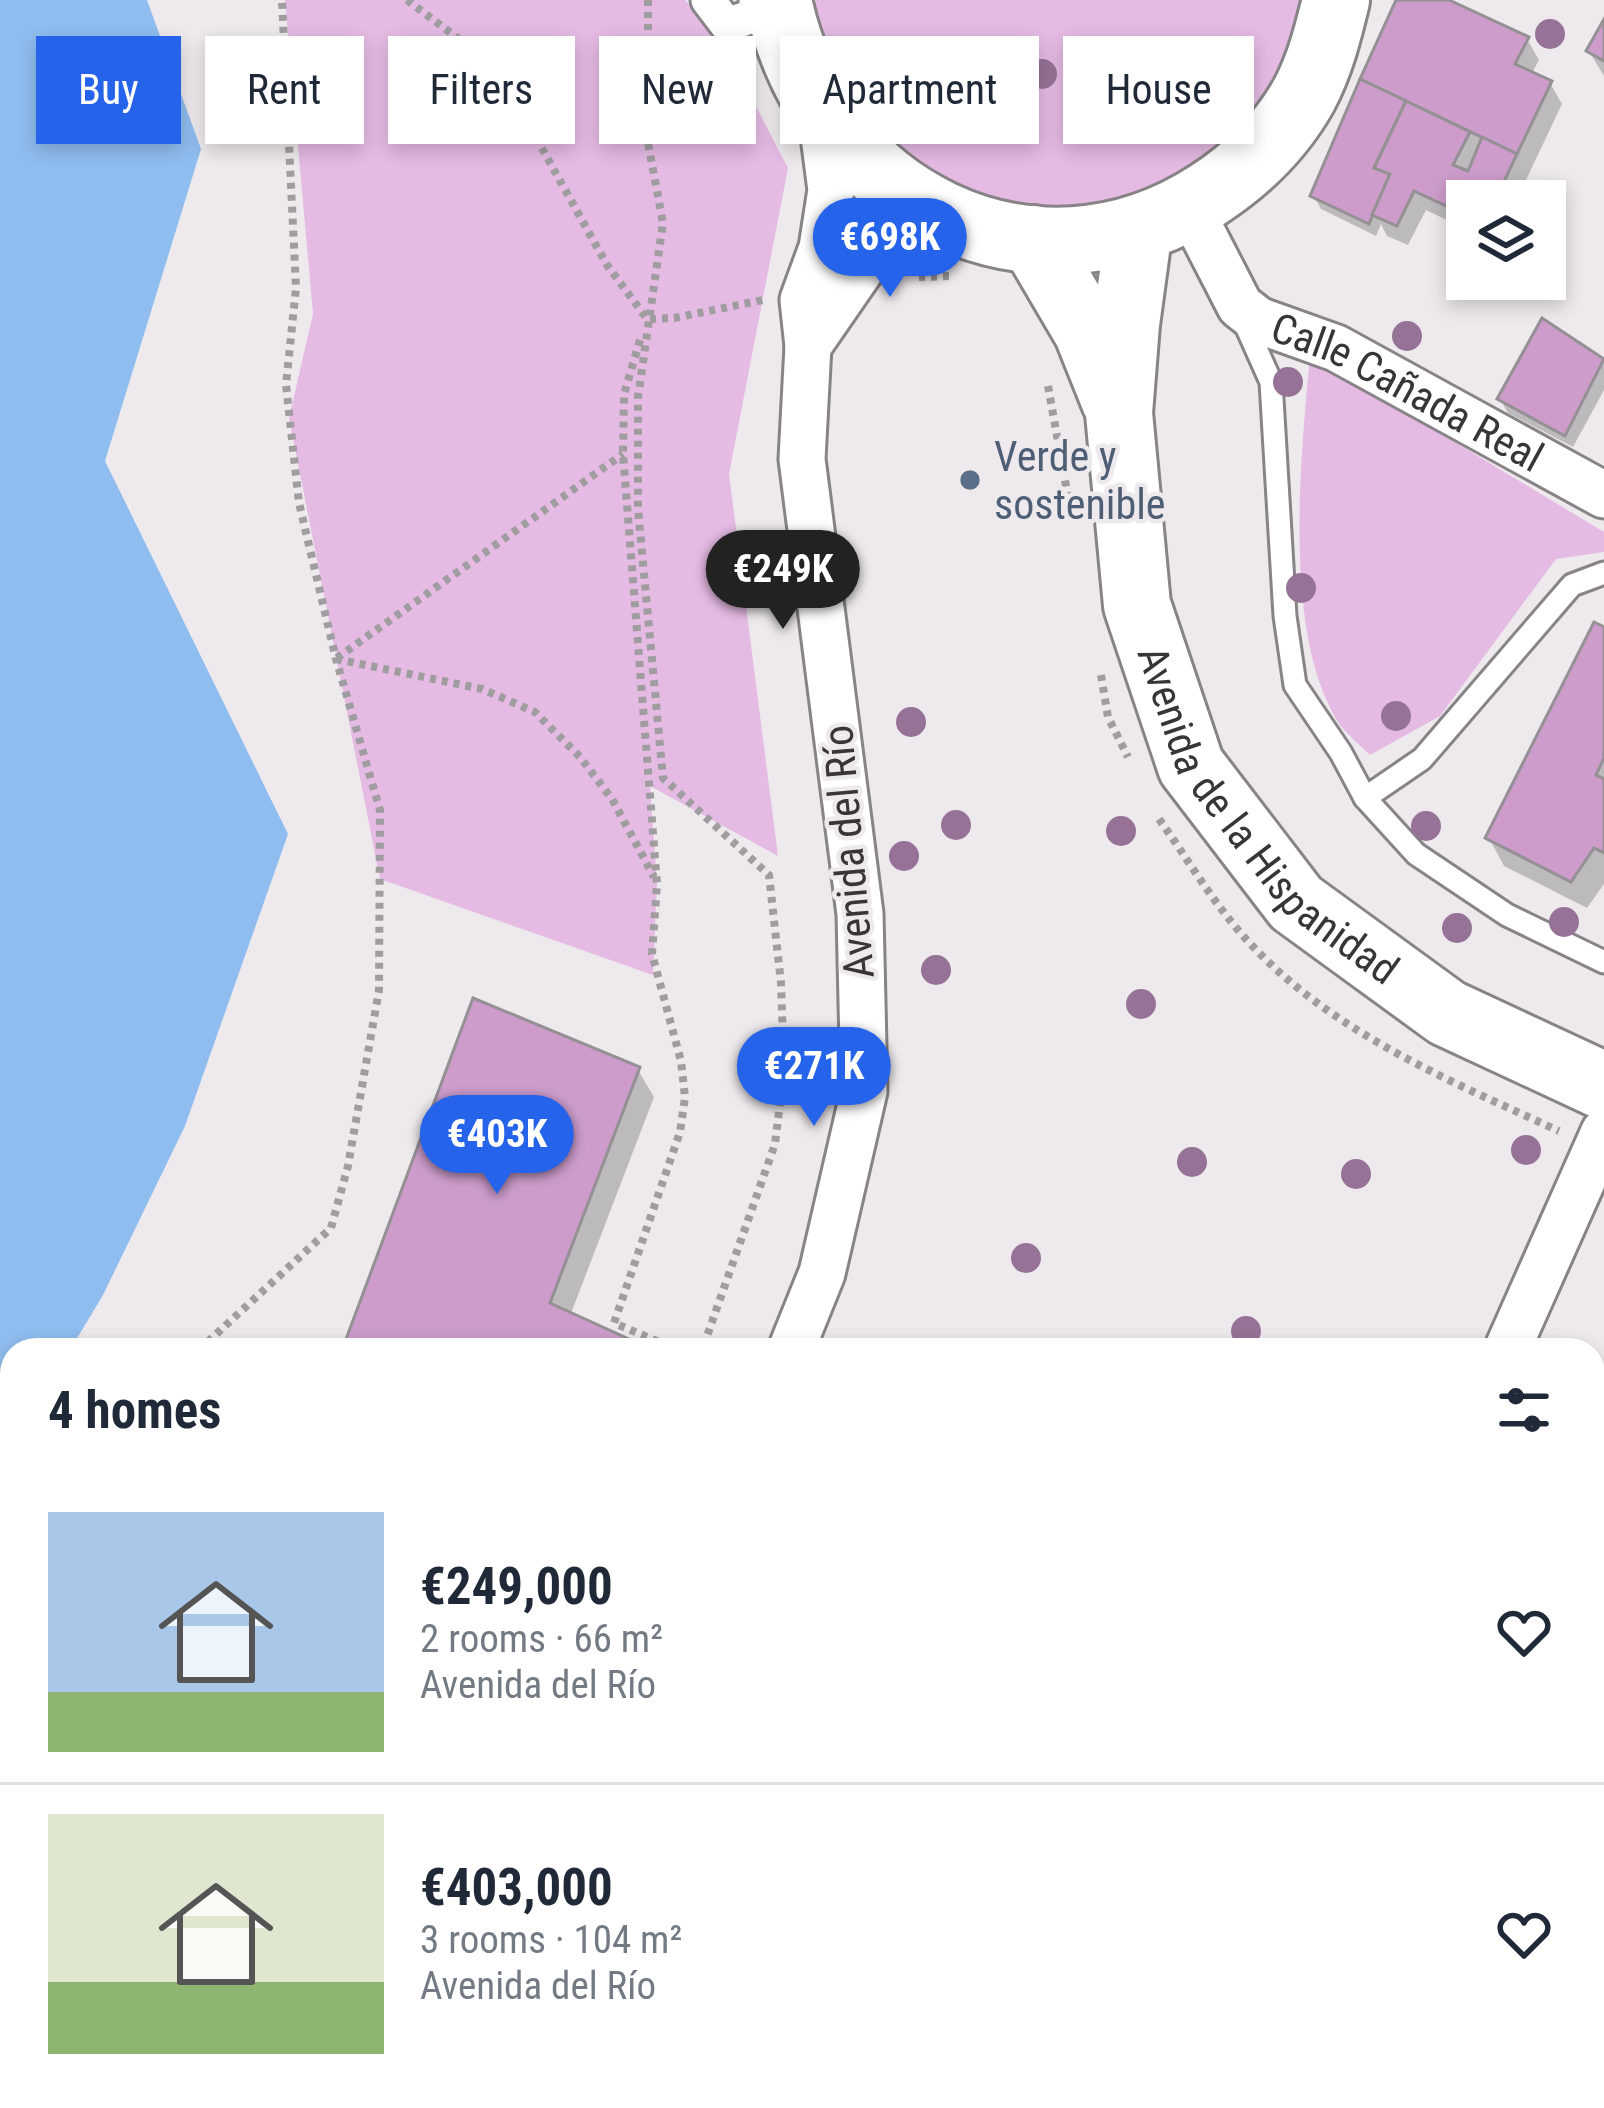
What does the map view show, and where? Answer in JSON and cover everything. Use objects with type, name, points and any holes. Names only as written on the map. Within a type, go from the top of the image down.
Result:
[{"type":"main road","points":[[778,0],[789,36]]},
{"type":"main road","points":[[846,144],[955,246],[990,231],[1033,239],[1087,238],[1187,204],[1272,141],[1303,96],[1325,48],[1336,0]]},
{"type":"main road","name":"Avenida de la Hispanidad","points":[[1187,204],[1126,324],[1119,413],[1137,605],[1191,766],[1296,904],[1447,1013],[1604,1086]]},
{"type":"main road","name":"Avenida de la Hispanidad","points":[[1033,239],[1087,331],[1119,413]]},
{"type":"street","points":[[708,0],[727,25],[758,14],[756,0]]},
{"type":"street","name":"Avenida del Río","points":[[796,1338],[822,1273],[864,1091],[860,914],[802,458],[808,346],[803,300],[822,248],[831,190],[825,144]]},
{"type":"street","name":"Calle Cañada Real","points":[[1187,204],[1240,306],[1258,320],[1336,348],[1604,495]]},
{"type":"street","points":[[808,346],[864,265],[904,235],[955,246]]},
{"type":"street","points":[[1512,1338],[1604,1132]]},
{"type":"lane","points":[[1224,278],[1270,382],[1285,616],[1295,685],[1365,798],[1416,854],[1508,915],[1604,962]]},
{"type":"lane","points":[[1365,798],[1422,759],[1572,585],[1604,573]]},
{"type":"path","points":[[213,1338],[331,1228],[348,1166],[379,990],[380,810],[336,659],[299,503],[286,385],[296,288],[282,0]]},
{"type":"path","points":[[407,0],[484,58],[505,82],[607,265],[647,319]]},
{"type":"path","points":[[648,0],[648,143],[663,223],[638,398],[638,509],[663,778],[769,875],[781,983],[784,1070],[776,1144],[706,1338]]},
{"type":"path","points":[[864,265],[895,279],[955,246]]},
{"type":"path","points":[[647,319],[767,299]]},
{"type":"path","points":[[647,319],[624,394],[623,454],[657,884],[652,954],[681,1061],[685,1097],[680,1132],[614,1323],[650,1338]]},
{"type":"path","points":[[1046,371],[1074,531]]},
{"type":"path","points":[[336,659],[623,454]]},
{"type":"path","points":[[336,659],[482,689],[535,712],[580,757],[612,799],[657,884]]},
{"type":"path","points":[[1100,670],[1108,717],[1129,758]]},
{"type":"path","points":[[1149,798],[1159,819]]},
{"type":"shaded area","points":[[285,0],[685,0],[719,36],[599,36],[599,144],[756,144],[756,106],[788,168],[729,474],[778,856],[650,786],[657,884],[653,975],[380,879],[289,418],[313,314],[298,144],[364,144],[364,36],[288,36]]},
{"type":"shaded area","points":[[814,0],[1306,0],[1275,83],[1254,115],[1254,36],[1063,36],[1063,144],[1225,144],[1166,181],[1107,201],[1050,207],[996,199],[946,179],[898,144],[1039,144],[1039,36],[827,36]]},
{"type":"shaded area","points":[[1310,355],[1604,532],[1604,552],[1556,559],[1440,716],[1370,755],[1338,722],[1320,685],[1309,641],[1302,593],[1300,492]]},
{"type":"water","points":[[0,0],[147,0],[160,36],[36,36],[36,144],[181,144],[181,94],[201,149],[105,461],[288,834],[185,1126],[77,1338],[0,1338]]},
{"type":"building","points":[[1396,0],[1449,0],[1529,37],[1515,64],[1552,81],[1517,154],[1360,79]]},
{"type":"building","points":[[1604,19],[1604,61],[1586,51]]},
{"type":"building","points":[[1360,79],[1406,101],[1374,168],[1390,174],[1369,224],[1310,196]]},
{"type":"building","points":[[1406,101],[1470,132],[1453,165],[1468,171],[1482,137],[1517,154],[1505,180],[1446,180],[1446,206],[1414,191],[1397,226],[1372,215],[1390,174],[1374,168]]},
{"type":"building","points":[[1542,318],[1604,359],[1565,436],[1497,399]]},
{"type":"building","points":[[1594,622],[1604,627],[1604,758],[1596,775],[1604,779],[1604,853],[1594,848],[1571,882],[1485,838]]},
{"type":"building","points":[[473,998],[640,1067],[550,1303],[627,1338],[346,1338]]},
{"type":"place","name":"Verde y sostenible","points":[[970,480]]}]
